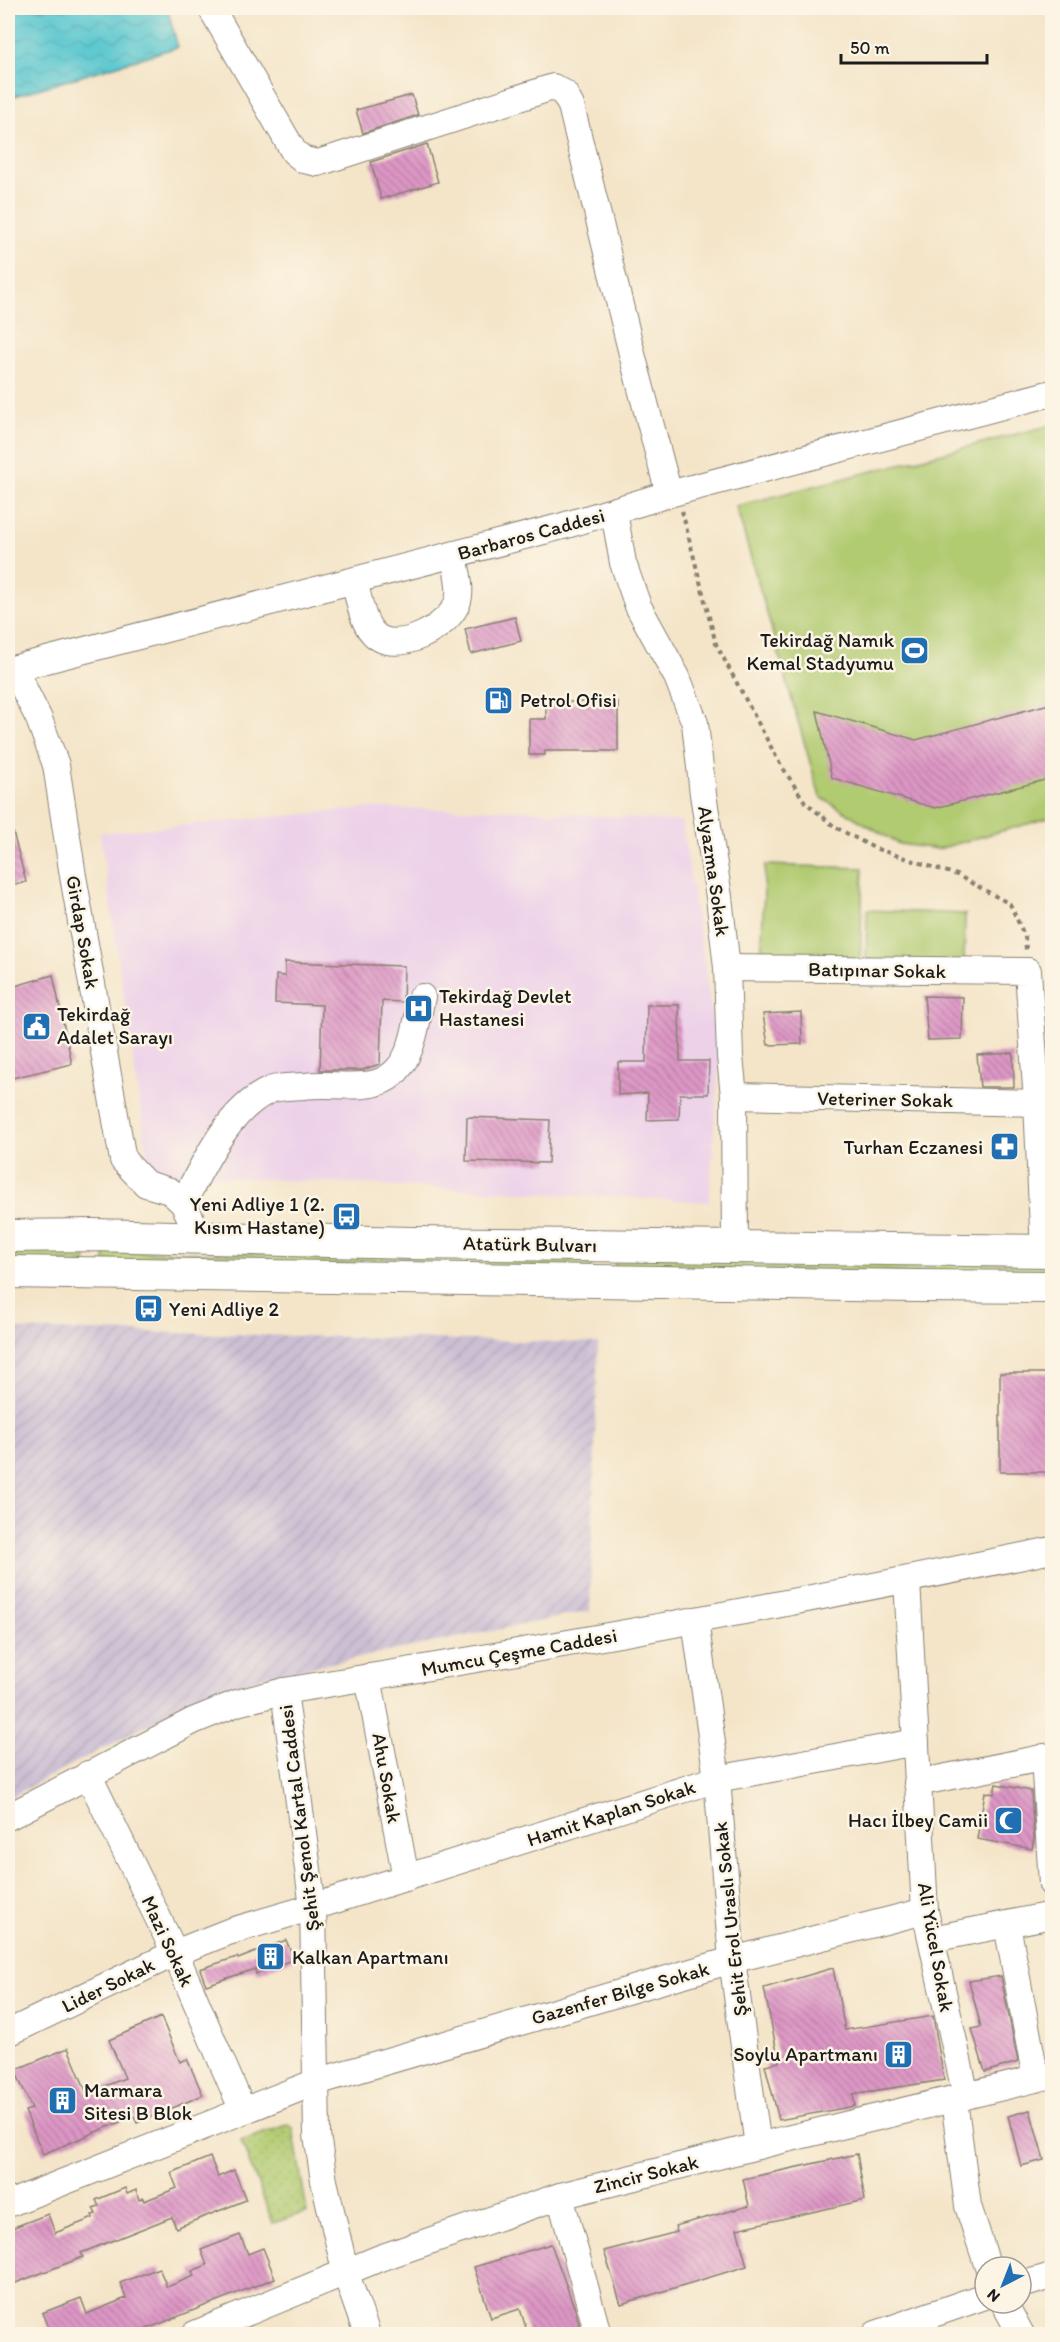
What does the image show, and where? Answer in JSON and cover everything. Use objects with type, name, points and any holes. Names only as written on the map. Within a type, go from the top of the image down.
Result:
[{"type":"main road","name":"Atatürk Bulvarı","points":[[8,1236],[93,1235],[201,1239],[1048,1251]]},
{"type":"main road","name":"Atatürk Bulvarı","points":[[8,1272],[915,1287],[1053,1287]]},
{"type":"street","points":[[211,8],[294,152],[304,160],[318,163],[553,87],[564,93],[571,105],[616,287],[673,493]]},
{"type":"street","name":"Barbaros Caddesi","points":[[11,669],[454,555],[614,512],[673,493],[1053,393]]},
{"type":"street","name":"Alyazma Sokak","points":[[614,512],[623,562],[638,606],[677,677],[695,723],[727,968],[730,1057],[734,1095],[735,1247]]},
{"type":"street","points":[[354,580],[364,617],[374,634],[388,641],[406,641],[433,631],[450,617],[458,601],[459,588],[454,555]]},
{"type":"street","name":"Girdap Sokak","points":[[11,669],[39,719],[56,765],[73,876],[123,1160],[147,1184],[170,1191],[183,1203]]},
{"type":"street","name":"Batıpınar Sokak","points":[[727,968],[1028,971]]},
{"type":"street","points":[[1028,971],[1048,1251]]},
{"type":"street","points":[[201,1239],[183,1203],[211,1151],[244,1107],[270,1090],[313,1084],[366,1086],[393,1076],[408,1056],[422,998]]},
{"type":"street","name":"Veteriner Sokak","points":[[734,1095],[1037,1103]]},
{"type":"street","name":"Mumcu Çeşme Caddesi","points":[[8,1817],[193,1721],[237,1703],[284,1690],[576,1643],[908,1581],[1053,1550]]},
{"type":"street","name":"Ali Yücel Sokak","points":[[908,1581],[925,1911],[960,2098],[968,2206],[984,2255]]},
{"type":"street","name":"Şehit Erol Uraslı Sokak","points":[[695,1620],[717,1779],[732,1960],[758,2146]]},
{"type":"street","name":"Ahu Sokak","points":[[368,1677],[406,1878]]},
{"type":"street","name":"Şehit Şenol Kartal Caddesi","points":[[284,1690],[313,1908],[317,2135],[324,2181],[346,2274],[367,2334]]},
{"type":"street","name":"Hamit Kaplan Sokak","points":[[313,1908],[717,1779],[916,1742]]},
{"type":"street","points":[[917,1783],[1048,1757],[1053,1884]]},
{"type":"street","name":"Mazi Sokak","points":[[88,1774],[175,1953],[243,2111]]},
{"type":"street","name":"Lider Sokak","points":[[8,2033],[175,1953],[228,1932],[313,1908]]},
{"type":"street","name":"Gazenfer Bilge Sokak","points":[[8,2204],[316,2082],[732,1960],[925,1911]]},
{"type":"street","points":[[932,1940],[1053,1915]]},
{"type":"street","points":[[1007,1925],[1044,2077]]},
{"type":"street","name":"Zincir Sokak","points":[[195,2334],[346,2274],[380,2258],[560,2196],[1044,2077]]},
{"type":"street","points":[[560,2196],[598,2334]]},
{"type":"street","points":[[1033,2282],[1053,2276]]},
{"type":"street","points":[[876,2334],[973,2300]]},
{"type":"street","points":[[1011,2315],[1021,2334]]},
{"type":"path","points":[[673,493],[716,644],[779,762],[805,802],[835,827],[874,848],[957,875],[1010,904],[1025,937],[1028,971]]},
{"type":"shaded area","name":"Tekirdağ Devlet Hastanesi","points":[[371,808],[524,810],[682,822],[719,1060],[709,1202],[150,1173],[100,833]]},
{"type":"shaded area","points":[[8,1329],[598,1343],[590,1611],[262,1677],[153,1722],[8,1798]]},
{"type":"green space","name":"Tekirdağ Namık Kemal Stadyumu","points":[[1052,425],[1052,817],[938,849],[899,844],[820,797],[736,506]]},
{"type":"green space","points":[[765,865],[863,868],[860,967],[761,964]]},
{"type":"green space","points":[[867,910],[965,914],[964,968],[866,964]]},
{"type":"green space","points":[[8,1251],[85,1251],[86,1263],[8,1263]]},
{"type":"green space","points":[[105,1251],[591,1259],[592,1269],[105,1262]]},
{"type":"green space","points":[[614,1255],[1052,1263],[1052,1275],[615,1268]]},
{"type":"green space","points":[[287,2125],[293,2128],[307,2212],[273,2223],[241,2141]]},
{"type":"water","points":[[8,8],[167,8],[178,47],[8,98]]},
{"type":"building","points":[[412,95],[418,115],[363,133],[356,110]]},
{"type":"building","points":[[427,144],[438,182],[381,199],[371,162]]},
{"type":"building","points":[[515,617],[521,641],[471,654],[465,629]]},
{"type":"building","points":[[546,702],[618,702],[618,751],[545,751],[545,755],[529,755],[529,719],[546,719]]},
{"type":"building","points":[[1053,703],[1053,778],[935,808],[832,778],[817,711],[916,740]]},
{"type":"building","points":[[13,832],[26,882],[8,887],[8,833]]},
{"type":"building","points":[[285,962],[404,966],[403,1002],[382,1001],[380,1064],[362,1070],[320,1070],[322,1005],[275,1003],[276,975],[285,976]]},
{"type":"building","name":"Tekirdağ Adalet Sarayı","points":[[53,975],[72,1064],[8,1079],[8,988]]},
{"type":"building","points":[[924,996],[963,997],[962,1039],[928,1040]]},
{"type":"building","points":[[647,1005],[679,1005],[680,1061],[709,1061],[708,1094],[680,1094],[679,1119],[647,1120],[648,1093],[618,1095],[618,1062],[646,1062]]},
{"type":"building","points":[[801,1012],[802,1044],[768,1045],[763,1014]]},
{"type":"building","points":[[1013,1053],[1014,1087],[980,1087],[977,1055]]},
{"type":"building","points":[[467,1117],[550,1120],[548,1163],[466,1161]]},
{"type":"building","points":[[1000,1373],[1053,1373],[1053,1472],[1000,1472]]},
{"type":"building","name":"Hacı İlbey Camii","points":[[996,1784],[1031,1791],[1034,1839],[1032,1849],[977,1839],[985,1792],[994,1794]]},
{"type":"building","points":[[286,1940],[294,1959],[256,1974],[255,1969],[206,1985],[200,1969],[237,1957],[238,1959]]},
{"type":"building","points":[[833,1968],[845,2030],[933,2016],[944,2080],[853,2094],[855,2106],[779,2120],[765,2065],[779,2062],[764,1988]]},
{"type":"building","points":[[1001,1976],[1018,2062],[985,2072],[972,2029],[981,2027],[969,1981]]},
{"type":"building","points":[[161,2017],[180,2062],[187,2059],[203,2095],[137,2123],[134,2116],[43,2154],[25,2111],[32,2109],[15,2070],[68,2048],[87,2093],[125,2078],[109,2040]]},
{"type":"building","points":[[1030,2110],[1044,2160],[1021,2166],[1008,2116]]},
{"type":"building","points":[[857,2154],[865,2200],[737,2229],[747,2266],[621,2304],[604,2251],[677,2232],[675,2226],[749,2206],[743,2179]]},
{"type":"building","points":[[210,2157],[218,2177],[234,2170],[246,2200],[176,2228],[172,2217],[81,2253],[83,2257],[13,2284],[8,2270],[8,2247],[15,2244],[9,2229],[48,2214],[55,2233],[93,2218],[92,2215],[96,2214],[93,2208],[99,2206],[96,2200],[125,2188],[127,2194],[136,2190],[139,2200],[143,2198],[144,2201],[177,2188],[171,2173]]},
{"type":"building","points":[[240,2235],[248,2254],[263,2248],[275,2278],[134,2334],[51,2334],[42,2313],[81,2298],[87,2314],[126,2298],[120,2283],[159,2268],[167,2287],[194,2276],[192,2271],[207,2265],[201,2250]]},
{"type":"building","points":[[551,2244],[582,2334],[528,2334],[520,2309],[491,2318],[474,2267]]},
{"type":"place","name":"Tekirdağ Namık Kemal Stadyumu","points":[[915,651]]},
{"type":"place","name":"Petrol Ofisi","points":[[499,700]]},
{"type":"place","name":"Tekirdağ Devlet Hastanesi","points":[[418,1008]]},
{"type":"place","name":"Tekirdağ Adalet Sarayı","points":[[36,1026]]},
{"type":"place","name":"Turhan Eczanesi","points":[[1004,1147]]},
{"type":"place","name":"Yeni Adliye 1 (2. Kısım Hastane)","points":[[346,1216]]},
{"type":"place","name":"Yeni Adliye 2","points":[[148,1309]]},
{"type":"place","name":"Hacı İlbey Camii","points":[[1009,1820]]},
{"type":"place","name":"Kalkan Apartmanı","points":[[271,1957]]},
{"type":"place","name":"Soylu Apartmanı","points":[[899,2054]]},
{"type":"place","name":"Marmara Sitesi B Blok","points":[[63,2101]]}]
